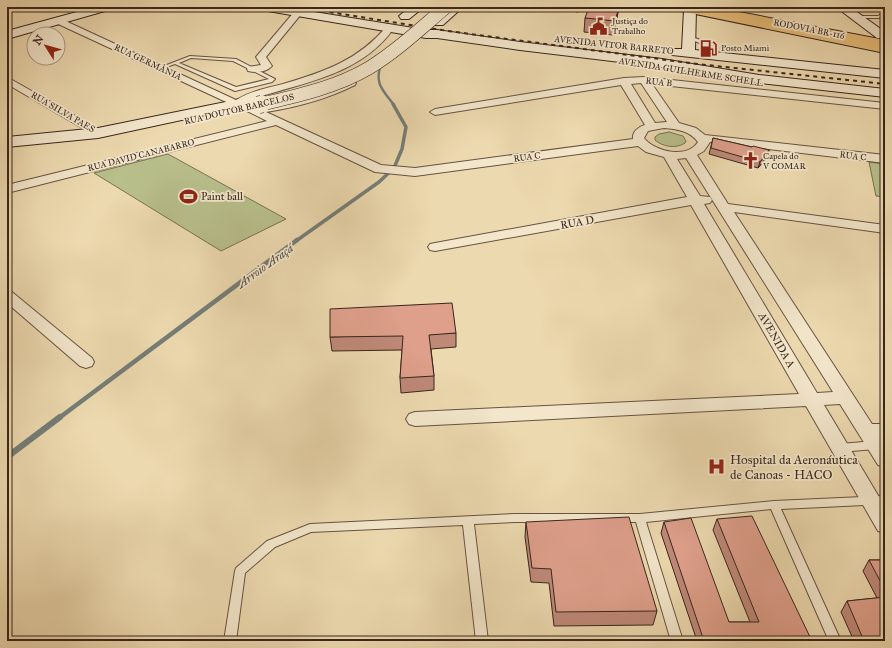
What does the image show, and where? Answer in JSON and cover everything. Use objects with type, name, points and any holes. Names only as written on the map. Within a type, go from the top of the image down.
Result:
[{"type":"main road","points":[[7,35],[108,7]]},
{"type":"main road","points":[[262,7],[298,13],[387,33]]},
{"type":"main road","points":[[405,16],[418,7]]},
{"type":"main road","name":"RUA DOUTOR BARCELOS","points":[[7,142],[98,133],[251,105],[308,87],[343,75],[360,66],[434,7]]},
{"type":"main road","name":"RUA DOUTOR BARCELOS","points":[[7,149],[106,139],[314,90],[352,76],[368,68],[382,59],[446,7]]},
{"type":"main road","points":[[439,22],[457,7]]},
{"type":"main road","points":[[676,7],[737,11]]},
{"type":"main road","points":[[719,7],[737,11]]},
{"type":"main road","points":[[842,7],[884,38]]},
{"type":"main road","points":[[688,53],[693,8]]},
{"type":"main road","points":[[693,8],[885,49]]},
{"type":"main road","name":"RODOVIA BR-116","points":[[737,11],[884,38]]},
{"type":"main road","name":"AVENIDA VITOR BARRETO","points":[[390,14],[529,35],[610,44]]},
{"type":"main road","name":"AVENIDA GUILHERME SCHELL","points":[[387,33],[408,31],[447,40],[472,41],[662,63],[759,79],[885,93]]},
{"type":"main road","name":"AVENIDA GUILHERME SCHELL","points":[[472,41],[516,50],[662,66],[757,83],[885,97]]},
{"type":"main road","name":"AVENIDA VITOR BARRETO","points":[[665,50],[885,74]]},
{"type":"street","points":[[252,69],[260,69],[267,66],[261,57],[298,13]]},
{"type":"street","name":"RUA GERMÂNIA","points":[[59,20],[161,68],[251,105],[275,122],[379,169],[411,171]]},
{"type":"street","points":[[352,63],[361,71],[361,76],[344,87],[330,93],[290,104],[251,105],[251,96],[303,82],[352,63],[387,33]]},
{"type":"street","name":"RUA SILVA PAES","points":[[7,80],[98,133]]},
{"type":"street","points":[[644,80],[675,126]]},
{"type":"street","name":"RUA B","points":[[435,112],[624,81],[644,80],[885,106]]},
{"type":"street","points":[[624,81],[651,126]]},
{"type":"street","name":"RUA DAVID CANABARRO","points":[[7,189],[275,122]]},
{"type":"street","points":[[651,126],[675,126],[691,130],[702,138],[704,142],[703,147],[690,154],[669,155],[650,150],[639,142],[639,134],[651,126]]},
{"type":"street","name":"RUA C","points":[[702,138],[885,159]]},
{"type":"street","name":"RUA C","points":[[411,171],[639,142]]},
{"type":"street","points":[[690,154],[845,398],[876,436],[885,460]]},
{"type":"street","name":"AVENIDA A","points":[[669,155],[840,448],[878,500],[885,525]]},
{"type":"street","name":"RUA D","points":[[435,247],[695,200],[885,229]]},
{"type":"street","points":[[7,295],[86,362]]},
{"type":"street","points":[[415,419],[845,398]]},
{"type":"lane","points":[[879,17],[885,13]]},
{"type":"lane","points":[[857,17],[885,18]]},
{"type":"lane","points":[[690,38],[706,43],[710,47],[712,56]]},
{"type":"lane","points":[[161,68],[193,57],[224,58],[234,60],[270,77],[271,80],[235,89],[176,63]]},
{"type":"lane","points":[[840,448],[876,436]]},
{"type":"lane","points":[[230,641],[240,571],[271,544],[310,528],[515,518],[640,518],[774,505],[878,500]]},
{"type":"lane","points":[[774,505],[835,641]]},
{"type":"lane","points":[[640,518],[677,641]]},
{"type":"lane","points":[[468,520],[482,641]]},
{"type":"path","points":[[236,7],[246,7]]},
{"type":"green space","points":[[669,132],[683,136],[686,141],[685,143],[674,147],[662,144],[655,140],[655,137],[659,134]]},
{"type":"green space","name":"Paint ball","points":[[168,154],[286,219],[221,251],[94,173]]},
{"type":"green space","points":[[869,162],[885,164],[885,197],[876,196]]},
{"type":"building","points":[[589,7],[619,7],[615,21],[585,18]]},
{"type":"building","points":[[713,138],[769,150],[760,162],[711,148]]},
{"type":"building","points":[[452,303],[456,333],[429,335],[434,376],[400,378],[403,336],[330,337],[330,309]]},
{"type":"building","points":[[752,516],[810,637],[781,641],[704,641],[664,522],[691,518],[729,622],[759,622],[717,519]]},
{"type":"building","points":[[629,517],[657,611],[556,612],[551,569],[532,568],[526,522]]},
{"type":"building","points":[[869,560],[885,560],[885,590]]},
{"type":"building","points":[[885,597],[885,641],[864,641],[847,601]]},
{"type":"waterway","name":"Arroio Araçá","points":[[381,64],[379,71],[379,82],[383,91],[394,105]]},
{"type":"waterway","name":"Arroio Araçá","points":[[296,241],[379,182],[394,168],[402,149],[406,127],[393,104]]},
{"type":"waterway","name":"Arroio Araçá","points":[[59,418],[297,240]]},
{"type":"waterway","name":"Arroio Araçá","points":[[7,457],[60,417]]},
{"type":"railway","points":[[298,7],[448,31],[697,64],[885,84]]},
{"type":"place","name":"Justiça do Trabalho","points":[[599,26]]},
{"type":"place","name":"Posto Miami","points":[[708,48]]},
{"type":"place","name":"Capela do V COMAR","points":[[750,161]]},
{"type":"place","name":"Paint ball","points":[[188,196]]},
{"type":"place","name":"Hospital da Aeronáutica de Canoas - HACO","points":[[717,466]]}]
